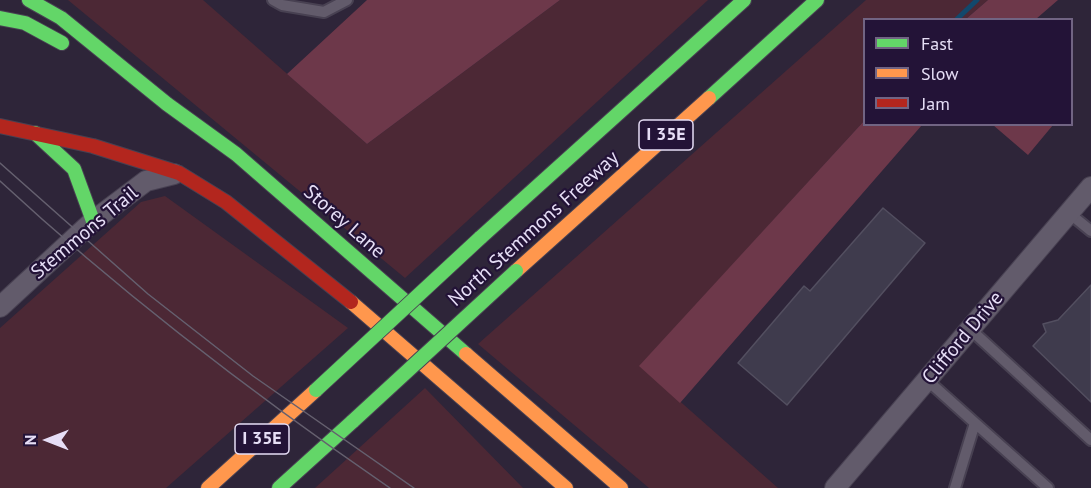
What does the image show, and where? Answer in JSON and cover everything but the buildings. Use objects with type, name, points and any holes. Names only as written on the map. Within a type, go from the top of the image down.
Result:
[{"type":"highway","name":"Storey Lane","points":[[29,0],[61,18],[167,104],[236,154],[621,488]]},
{"type":"highway","points":[[39,0],[61,18]]},
{"type":"highway","name":"North Stemmons Freeway","points":[[208,488],[744,0]]},
{"type":"highway","name":"North Stemmons Freeway","points":[[279,488],[816,0]]},
{"type":"highway","points":[[0,18],[25,23],[167,104]]},
{"type":"highway","points":[[0,126],[31,130],[179,173],[225,202],[344,296],[566,488]]},
{"type":"highway","points":[[31,130],[74,170],[93,221]]},
{"type":"street","name":"Stemmons Trail","points":[[0,307],[93,221],[146,181],[179,173]]},
{"type":"street","name":"Clifford Drive","points":[[835,488],[1091,187]]},
{"type":"lane","points":[[273,0],[282,5],[324,12],[347,0]]},
{"type":"lane","points":[[1069,213],[1091,231]]},
{"type":"lane","points":[[970,329],[1091,440]]},
{"type":"lane","points":[[927,380],[1048,488]]},
{"type":"lane","points":[[955,488],[975,423]]},
{"type":"shaded area","points":[[68,0],[203,0],[367,144],[560,0],[708,0],[405,278]]},
{"type":"shaded area","points":[[367,0],[560,0],[367,144],[287,74]]},
{"type":"shaded area","points":[[866,0],[988,0],[967,18],[863,18],[863,122],[640,366],[778,488],[649,488],[478,344]]},
{"type":"shaded area","points":[[988,0],[1058,0],[1037,18],[967,18]]},
{"type":"shaded area","points":[[863,122],[863,126],[921,126],[680,403],[639,366]]},
{"type":"shaded area","points":[[994,126],[1052,126],[1028,155]]},
{"type":"shaded area","points":[[165,196],[348,328],[166,488],[0,488],[0,328],[141,202]]},
{"type":"shaded area","points":[[425,388],[523,488],[315,488]]},
{"type":"waterway","points":[[958,18],[977,0]]},
{"type":"tram line","points":[[0,163],[148,294],[253,376],[414,488]]},
{"type":"tram line","points":[[0,181],[46,223],[189,342],[390,488]]},
{"type":"traffic: fast","points":[[29,0],[61,18],[167,104],[236,154],[466,354]]},
{"type":"traffic: fast","points":[[480,238],[744,0]]},
{"type":"traffic: fast","points":[[709,98],[817,0]]},
{"type":"traffic: fast","points":[[0,18],[25,23],[62,43]]},
{"type":"traffic: fast","points":[[35,133],[74,169],[93,221]]},
{"type":"traffic: fast","points":[[316,390],[480,238]]},
{"type":"traffic: fast","points":[[353,421],[516,271]]},
{"type":"traffic: fast","points":[[279,488],[353,421]]},
{"type":"traffic: slow","points":[[516,271],[709,98]]},
{"type":"traffic: slow","points":[[351,302],[566,488]]},
{"type":"traffic: slow","points":[[466,354],[621,488]]},
{"type":"traffic: slow","points":[[208,488],[316,390]]},
{"type":"traffic: jam","points":[[0,126],[93,146],[179,173],[226,202],[351,302]]}]
